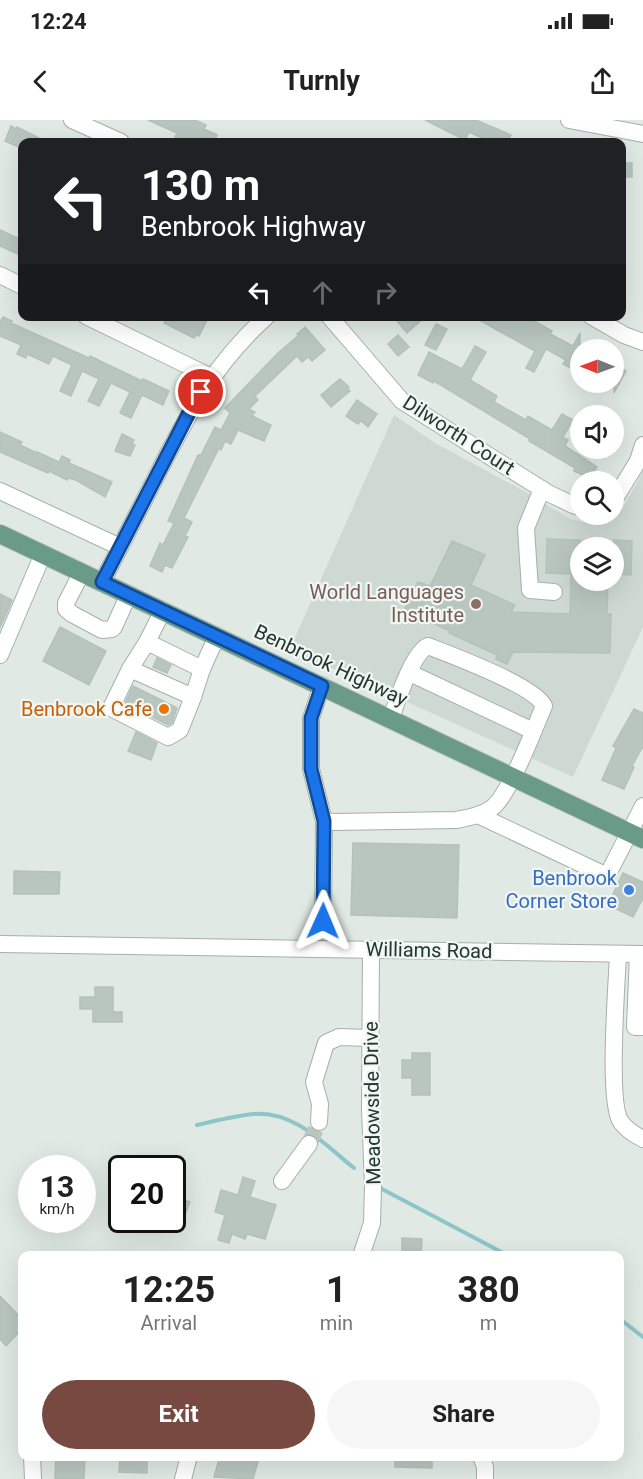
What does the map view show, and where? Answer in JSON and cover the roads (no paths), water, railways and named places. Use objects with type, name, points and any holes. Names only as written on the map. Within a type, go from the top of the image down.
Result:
[{"type":"main road","name":"Benbrook Highway","points":[[0,534],[513,774],[637,836]]},
{"type":"street","points":[[72,120],[113,138]]},
{"type":"street","points":[[569,120],[643,134]]},
{"type":"street","points":[[0,275],[18,284]]},
{"type":"street","points":[[96,321],[211,377]]},
{"type":"street","points":[[102,582],[192,407],[211,377],[235,347],[262,321]]},
{"type":"street","name":"Dilworth Court","points":[[333,321],[402,401],[570,504]]},
{"type":"street","points":[[600,321],[624,335],[643,342]]},
{"type":"street","points":[[624,484],[638,461],[643,446]]},
{"type":"street","points":[[542,489],[526,528],[530,590],[554,592]]},
{"type":"street","points":[[0,491],[120,547]]},
{"type":"street","points":[[0,655],[43,554]]},
{"type":"street","points":[[82,572],[66,603],[66,609],[102,630],[114,627],[129,594]]},
{"type":"street","points":[[163,610],[111,708],[168,738],[180,730],[202,669],[217,636]]},
{"type":"street","points":[[147,642],[202,669]]},
{"type":"street","points":[[324,821],[456,820],[493,807],[513,774],[544,706],[541,700],[524,689],[484,669],[428,646],[422,648],[391,718]]},
{"type":"street","points":[[130,669],[193,697]]},
{"type":"street","points":[[410,673],[533,731]]},
{"type":"street","points":[[322,686],[311,718],[311,769],[324,821],[323,921]]},
{"type":"street","points":[[478,814],[607,876],[637,836],[643,806]]},
{"type":"street","name":"Williams Road","points":[[0,944],[640,954]]},
{"type":"street","name":"Meadowside Drive","points":[[363,1251],[372,1223],[374,1186],[370,1109],[371,949]]},
{"type":"street","points":[[618,954],[613,1076],[619,1120],[635,1135],[643,1138]]},
{"type":"street","points":[[640,954],[635,1027],[643,1027]]},
{"type":"street","points":[[320,1122],[320,1104],[314,1082],[326,1043],[339,1037],[370,1038]]},
{"type":"street","points":[[282,1181],[309,1144]]},
{"type":"street","points":[[32,1461],[33,1479]]},
{"type":"street","points":[[183,1479],[188,1461]]},
{"type":"street","points":[[483,1461],[485,1479]]},
{"type":"waterway","points":[[197,1125],[232,1117],[268,1114],[295,1123],[308,1131],[354,1168]]},
{"type":"waterway","points":[[382,1189],[500,1251]]},
{"type":"waterway","points":[[624,1322],[643,1337]]},
{"type":"tunnel","points":[[309,1144],[319,1122]]},
{"type":"place","name":"World Languages Institute","points":[[476,604]]},
{"type":"place","name":"Benbrook Cafe","points":[[164,709]]},
{"type":"place","name":"Benbrook Corner Store","points":[[629,890]]}]
